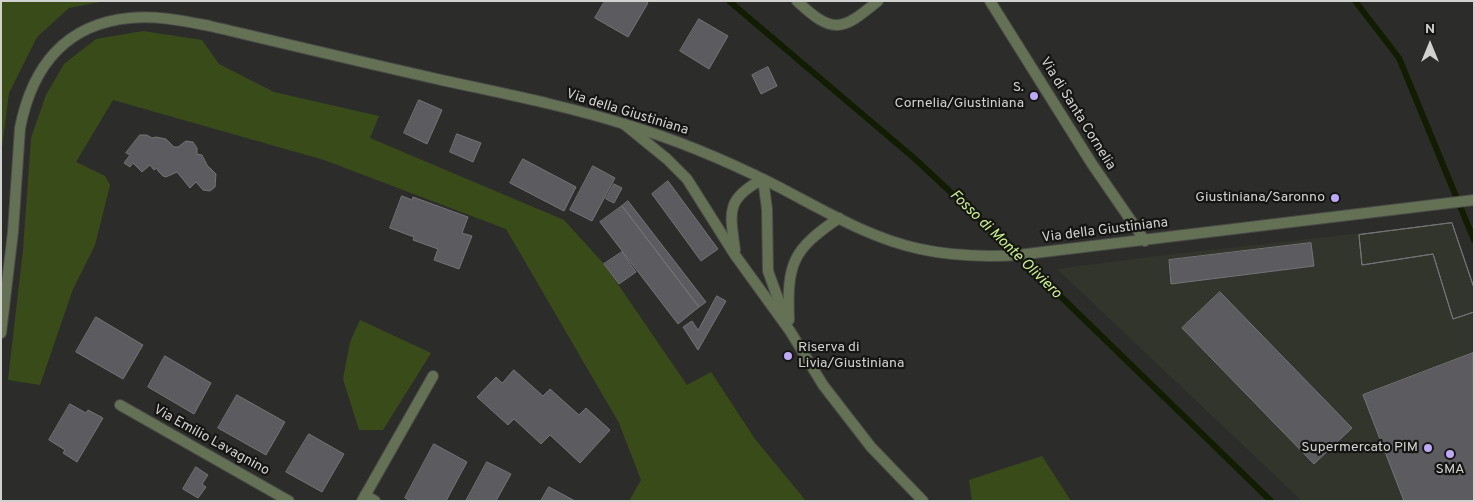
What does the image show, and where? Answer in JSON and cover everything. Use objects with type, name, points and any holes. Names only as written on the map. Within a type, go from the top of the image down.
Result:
[{"type":"street","points":[[797,1],[813,16],[831,26],[845,25],[861,16],[878,1]]},
{"type":"street","name":"Via di Santa Cornelia","points":[[990,1],[1092,164],[1145,240]]},
{"type":"street","name":"Via della Giustiniana","points":[[1,333],[13,232],[17,164],[23,114],[32,88],[47,62],[64,44],[86,29],[119,19],[146,17],[210,26],[553,105],[624,124],[700,150],[884,238],[920,249],[965,256],[999,256],[1055,252],[1474,200]]},
{"type":"street","points":[[624,124],[667,159],[687,179],[735,255],[790,331],[823,385],[871,448],[923,501]]},
{"type":"street","points":[[735,255],[731,221],[732,208],[741,194],[763,179],[767,209],[768,271],[790,331]]},
{"type":"street","points":[[790,331],[789,284],[791,270],[798,252],[811,238],[839,218]]},
{"type":"street","points":[[375,501],[363,498],[433,376]]},
{"type":"street","name":"Via Emilio Lavagnino","points":[[120,406],[289,501]]},
{"type":"shaded area","points":[[1452,223],[1474,288],[1474,501],[1302,501],[1057,269],[1157,256]]},
{"type":"green space","points":[[1,1],[105,1],[69,8],[37,37],[9,93],[1,155]]},
{"type":"green space","points":[[143,31],[202,40],[219,64],[274,92],[379,116],[370,138],[564,220],[604,264],[687,385],[711,372],[755,439],[806,501],[629,501],[641,480],[619,423],[506,229],[324,160],[113,100],[76,162],[105,176],[110,185],[95,245],[73,289],[40,385],[8,380],[23,250],[31,138],[46,95],[64,64],[96,39]]},
{"type":"green space","points":[[360,320],[431,353],[383,430],[359,430],[343,379],[350,342]]},
{"type":"green space","points":[[1042,456],[1071,501],[972,501],[969,480]]},
{"type":"building","points":[[605,1],[645,1],[648,3],[628,37],[595,18]]},
{"type":"building","points":[[699,19],[728,36],[709,69],[680,51]]},
{"type":"building","points":[[768,67],[777,86],[761,94],[752,75]]},
{"type":"building","points":[[419,100],[442,110],[427,144],[404,133]]},
{"type":"building","points":[[457,134],[481,143],[473,162],[450,152]]},
{"type":"building","points":[[140,135],[166,139],[174,147],[178,147],[186,141],[193,142],[197,148],[197,154],[202,155],[207,165],[216,174],[215,187],[210,191],[203,190],[196,182],[190,188],[177,172],[166,177],[157,168],[154,170],[150,165],[142,172],[133,163],[130,167],[124,163],[130,155],[126,153]]},
{"type":"building","points":[[523,159],[576,187],[564,211],[510,183]]},
{"type":"building","points":[[593,166],[615,178],[592,221],[570,210]]},
{"type":"building","points":[[668,181],[718,249],[701,261],[652,194]]},
{"type":"building","points":[[614,184],[622,188],[614,203],[606,199]]},
{"type":"building","points":[[402,196],[412,200],[413,197],[468,217],[462,233],[472,236],[459,269],[434,260],[438,249],[413,240],[414,237],[390,228]]},
{"type":"building","points":[[628,201],[706,302],[699,307],[622,206]]},
{"type":"building","points":[[622,206],[699,307],[678,324],[600,222]]},
{"type":"building","points":[[1452,223],[1474,288],[1474,312],[1453,319],[1433,254],[1362,265],[1359,235]]},
{"type":"building","points":[[1452,223],[1474,288],[1474,312],[1453,319],[1433,254],[1362,265],[1359,235]]},
{"type":"building","points":[[1311,243],[1314,266],[1171,284],[1169,260]]},
{"type":"building","points":[[622,252],[636,272],[619,284],[604,264]]},
{"type":"building","points":[[1220,292],[1352,428],[1314,464],[1182,328]]},
{"type":"building","points":[[717,296],[726,301],[698,350],[683,327],[692,321],[698,330]]},
{"type":"building","points":[[96,317],[143,345],[123,379],[76,352]]},
{"type":"building","name":"Supermercato PIM","points":[[1473,353],[1474,501],[1404,501],[1363,395]]},
{"type":"building","points":[[165,356],[211,383],[194,414],[148,387]]},
{"type":"building","points":[[514,370],[543,396],[550,389],[579,415],[586,408],[610,430],[580,463],[550,435],[541,444],[514,419],[508,425],[477,397],[496,377],[502,383]]},
{"type":"building","points":[[237,395],[285,422],[266,455],[218,428]]},
{"type":"building","points":[[70,404],[86,413],[88,410],[103,418],[77,462],[63,453],[65,450],[49,440]]},
{"type":"building","points":[[309,434],[344,454],[322,492],[286,472]]},
{"type":"building","points":[[434,444],[467,462],[446,501],[411,501],[405,498]]},
{"type":"building","points":[[487,462],[511,474],[496,501],[466,501]]},
{"type":"building","points":[[196,467],[208,475],[202,484],[206,487],[198,498],[183,489]]},
{"type":"building","points":[[549,487],[575,501],[541,501]]},
{"type":"waterway","name":"Fosso di Monte Oliviero","points":[[729,1],[914,158],[1018,255],[1271,501]]},
{"type":"waterway","points":[[1355,1],[1399,58],[1474,240]]},
{"type":"place","name":"S. Cornelia/Giustiniana","points":[[1034,96]]},
{"type":"place","name":"Giustiniana/Saronno","points":[[1335,198]]},
{"type":"place","name":"Riserva di Livia/Giustiniana","points":[[788,356]]},
{"type":"place","name":"Supermercato PIM","points":[[1428,448]]},
{"type":"place","name":"SMA","points":[[1450,454]]}]
